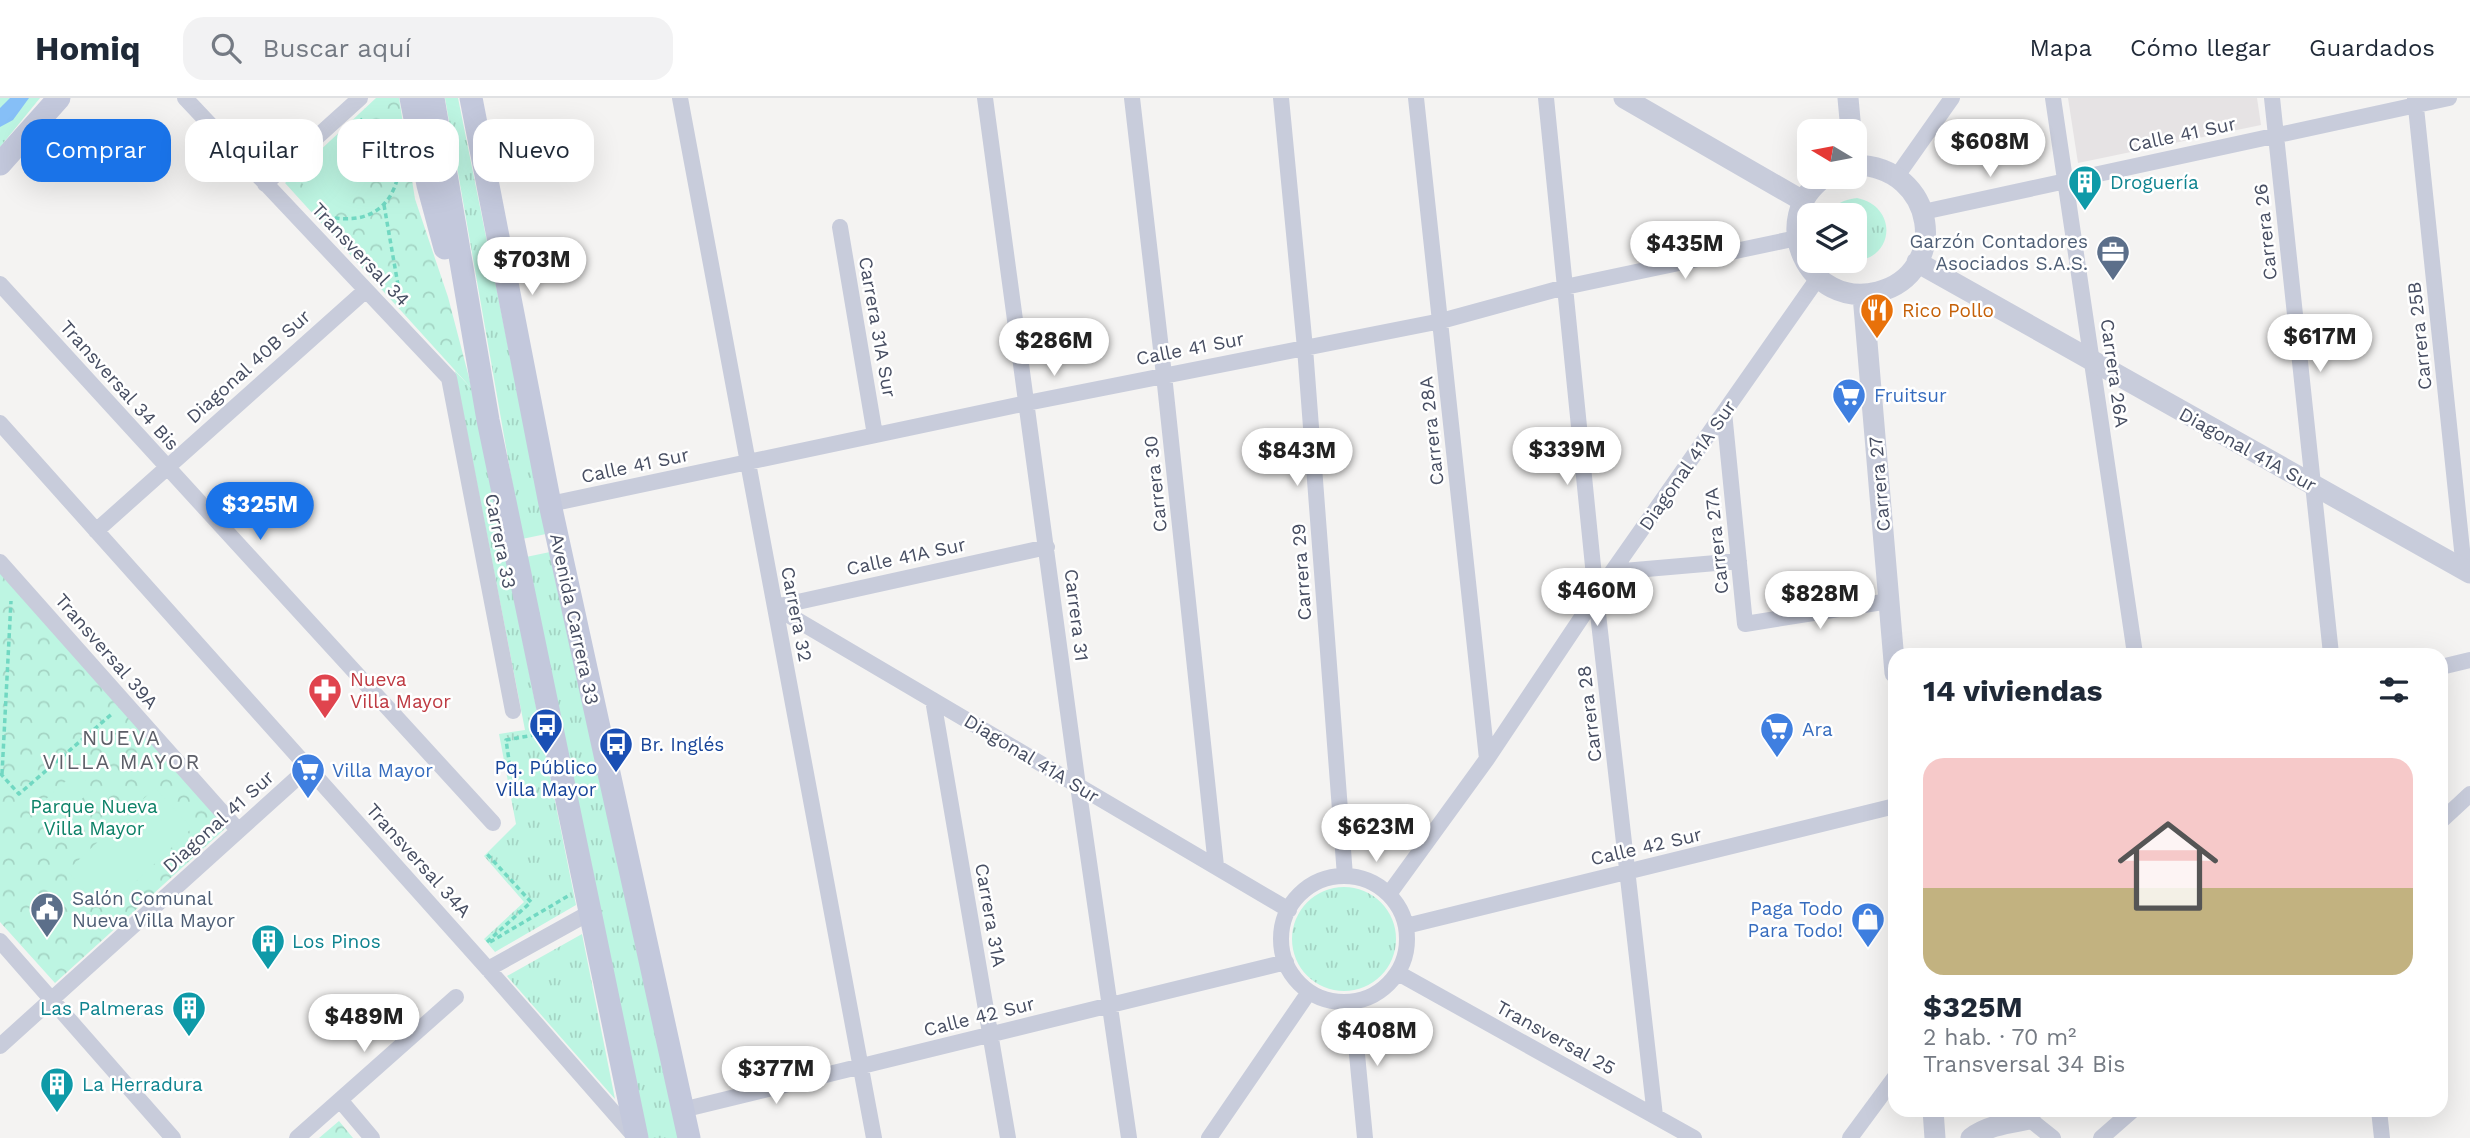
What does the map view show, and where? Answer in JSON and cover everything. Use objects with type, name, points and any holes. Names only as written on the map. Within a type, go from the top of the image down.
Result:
[{"type":"main road","points":[[0,164],[58,98]]},
{"type":"main road","points":[[411,98],[434,210],[471,329]]},
{"type":"main road","points":[[433,98],[471,329],[514,550],[637,1138]]},
{"type":"main road","name":"Avenida Carrera 33","points":[[471,98],[550,505],[689,1138]]},
{"type":"street","name":"Transversal 34","points":[[185,98],[449,378]]},
{"type":"street","name":"Carrera 32","points":[[680,98],[874,1138]]},
{"type":"street","name":"Carrera 31","points":[[985,98],[1078,786],[1129,1138]]},
{"type":"street","name":"Carrera 30","points":[[1132,98],[1216,866]]},
{"type":"street","name":"Carrera 29","points":[[1281,98],[1305,348],[1345,876]]},
{"type":"street","name":"Carrera 28A","points":[[1416,98],[1487,759]]},
{"type":"street","name":"Carrera 28","points":[[1546,98],[1596,596],[1655,1116]]},
{"type":"street","points":[[1624,98],[1803,201],[1812,189]]},
{"type":"street","points":[[1848,98],[1850,119]]},
{"type":"street","points":[[1897,176],[1952,98]]},
{"type":"street","name":"Carrera 26A","points":[[2053,98],[2134,648]]},
{"type":"street","name":"Carrera 26","points":[[2272,98],[2330,648]]},
{"type":"street","name":"Calle 41 Sur","points":[[1923,212],[2416,102],[2449,98]]},
{"type":"street","name":"Carrera 25B","points":[[2416,102],[2467,571]]},
{"type":"street","points":[[265,184],[354,103]]},
{"type":"street","points":[[1813,273],[1839,291],[1863,295],[1894,285],[1907,275],[1917,262],[1925,229],[1923,212],[1917,198],[1897,176],[1884,169],[1867,167]]},
{"type":"street","name":"Carrera 31A Sur","points":[[840,227],[876,435]]},
{"type":"street","name":"Calle 41 Sur","points":[[550,505],[1027,402],[1441,320],[1565,288],[1797,238]]},
{"type":"street","name":"Diagonal 41A Sur","points":[[1917,262],[2467,571]]},
{"type":"street","name":"Diagonal 41A Sur","points":[[1389,894],[1487,759],[1612,572],[1818,278]]},
{"type":"street","name":"Transversal 34 Bis","points":[[0,284],[493,823]]},
{"type":"street","name":"Diagonal 40B Sur","points":[[96,530],[366,290]]},
{"type":"street","name":"Carrera 27","points":[[1863,295],[1893,648]]},
{"type":"street","name":"Carrera 33","points":[[449,378],[513,711]]},
{"type":"street","name":"Carrera 27A","points":[[1724,412],[1745,624],[1889,601]]},
{"type":"street","name":"Transversal 34A","points":[[0,423],[637,1138]]},
{"type":"street","name":"Calle 41A Sur","points":[[775,607],[1047,547]]},
{"type":"street","points":[[1612,572],[1739,561]]},
{"type":"street","name":"Transversal 39A","points":[[0,562],[238,830]]},
{"type":"street","name":"Diagonal 41A Sur","points":[[775,607],[1289,910]]},
{"type":"street","points":[[2448,665],[2470,660]]},
{"type":"street","name":"Carrera 31A","points":[[933,700],[1008,1138]]},
{"type":"street","name":"Diagonal 41 Sur","points":[[0,1045],[308,768]]},
{"type":"street","points":[[2448,814],[2470,794]]},
{"type":"street","name":"Calle 42 Sur","points":[[1406,926],[1888,808]]},
{"type":"street","points":[[1345,876],[1376,884],[1389,894],[1400,909],[1406,926],[1407,942],[1398,972],[1386,987],[1370,997],[1352,1002],[1330,1000],[1309,992],[1295,978],[1286,962],[1282,944],[1283,926],[1289,910],[1300,895],[1328,878],[1345,876]]},
{"type":"street","points":[[488,970],[589,913]]},
{"type":"street","points":[[0,941],[173,1138]]},
{"type":"street","name":"Calle 42 Sur","points":[[682,1110],[1286,962]]},
{"type":"street","name":"Transversal 25","points":[[1398,972],[1694,1138]]},
{"type":"street","points":[[1209,1138],[1309,992]]},
{"type":"street","points":[[297,1138],[456,997]]},
{"type":"street","points":[[1352,1002],[1365,1138]]},
{"type":"street","points":[[1850,1138],[1888,1086]]},
{"type":"street","points":[[340,1100],[372,1138]]},
{"type":"street","points":[[1934,1117],[1935,1138]]},
{"type":"street","points":[[1971,1138],[2018,1117]]},
{"type":"street","points":[[2032,1117],[2053,1138]]},
{"type":"street","points":[[2101,1138],[2125,1117]]},
{"type":"street","points":[[2380,1117],[2382,1138]]},
{"type":"path","points":[[316,214],[337,219],[356,219],[371,215],[384,205],[397,180],[396,156],[354,103]]},
{"type":"path","points":[[384,205],[401,302],[407,313]]},
{"type":"path","points":[[13,576],[1,774],[19,794],[125,703]]},
{"type":"path","points":[[511,774],[506,740],[536,734]]},
{"type":"path","points":[[487,854],[531,902],[483,946],[569,895]]},
{"type":"shaded area","points":[[2068,98],[2257,98],[2261,125],[2078,163]]},
{"type":"green space","points":[[0,98],[40,98],[21,119],[0,147]]},
{"type":"green space","points":[[376,98],[399,98],[402,119],[354,119]]},
{"type":"green space","points":[[445,98],[458,98],[546,534],[522,539],[459,178],[459,119],[449,119]]},
{"type":"green space","points":[[337,134],[337,182],[412,182],[415,199],[448,297],[472,389],[285,183],[323,182],[323,148]]},
{"type":"green space","points":[[337,148],[337,182],[367,182],[331,215],[301,182],[323,182],[323,161]]},
{"type":"green space","points":[[1857,198],[1871,203],[1880,212],[1886,233],[1883,244],[1876,253],[1867,258],[1867,203],[1840,203]]},
{"type":"green space","points":[[455,371],[472,389],[576,905],[495,952],[484,939],[524,902],[484,856],[516,824],[499,734],[525,730]]},
{"type":"green space","points":[[550,552],[681,1138],[646,1138],[526,557]]},
{"type":"green space","name":"Parque Nueva Villa Mayor","points":[[0,573],[228,826],[55,983],[0,922]]},
{"type":"green space","points":[[77,771],[93,789],[50,827],[35,809]]},
{"type":"green space","points":[[155,788],[192,828],[105,911],[67,871]]},
{"type":"green space","points":[[1344,887],[1364,891],[1381,902],[1392,919],[1396,939],[1392,959],[1381,976],[1364,987],[1344,991],[1324,987],[1307,976],[1296,959],[1292,939],[1296,919],[1307,902],[1324,891]]},
{"type":"green space","points":[[582,934],[615,1099],[507,976]]},
{"type":"green space","points":[[339,1121],[353,1138],[319,1138]]},
{"type":"water","points":[[10,98],[29,98],[13,120],[0,127],[0,108]]},
{"type":"place","name":"Droguería","points":[[2085,212]]},
{"type":"place","name":"Garzón Contadores Asociados S.A.S.","points":[[2113,282]]},
{"type":"place","name":"Rico Pollo","points":[[1877,340]]},
{"type":"place","name":"Fruitsur","points":[[1849,425]]},
{"type":"place","name":"Nueva Villa Mayor","points":[[325,720]]},
{"type":"place","name":"Pq. Público Villa Mayor","points":[[546,755]]},
{"type":"place","name":"Ara","points":[[1777,759]]},
{"type":"place","name":"Br. Inglés","points":[[616,774]]},
{"type":"place","name":"Villa Mayor","points":[[308,800]]},
{"type":"place","name":"Salón Comunal Nueva Villa Mayor","points":[[47,939]]},
{"type":"place","name":"Paga Todo Para Todo!","points":[[1868,949]]},
{"type":"place","name":"Los Pinos","points":[[268,971]]},
{"type":"place","name":"Las Palmeras","points":[[189,1038]]},
{"type":"place","name":"La Herradura","points":[[57,1114]]},
{"type":"district","name":"NUEVA VILLA MAYOR","points":[[122,750]]}]
